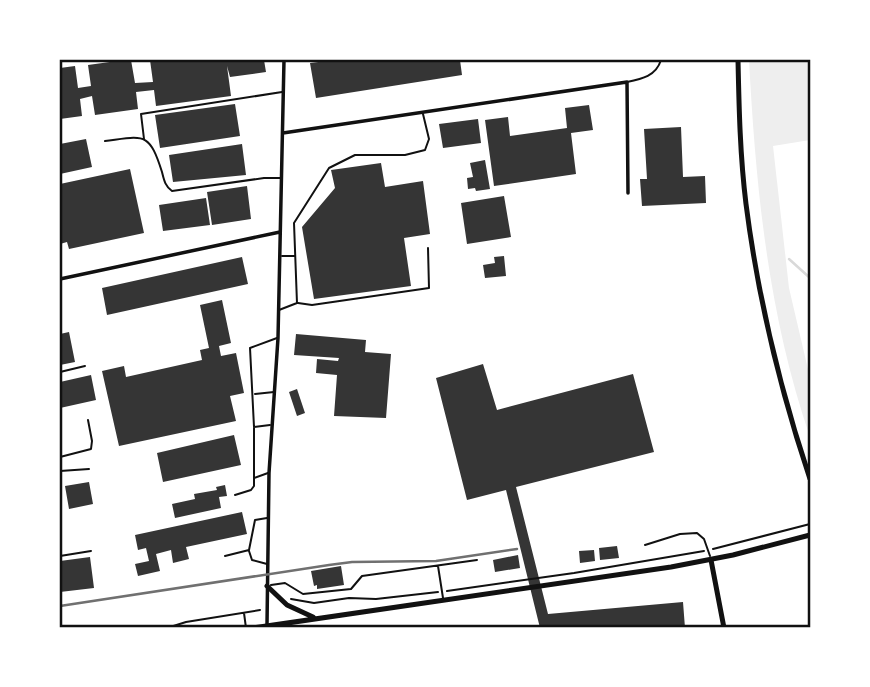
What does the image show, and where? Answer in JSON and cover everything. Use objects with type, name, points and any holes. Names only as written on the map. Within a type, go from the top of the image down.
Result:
[{"type":"main road","points":[[737,60],[746,202],[755,265],[778,374],[810,479]]},
{"type":"main road","points":[[253,628],[711,561],[810,535]]},
{"type":"main road","points":[[711,561],[724,628]]},
{"type":"main road","points":[[267,586],[287,605],[316,618]]},
{"type":"street","points":[[267,626],[269,473],[278,338],[284,60]]},
{"type":"street","points":[[283,133],[627,82],[628,194]]},
{"type":"street","points":[[60,279],[280,232]]},
{"type":"lane","points":[[627,82],[655,72],[661,60]]},
{"type":"lane","points":[[144,139],[141,114],[284,91]]},
{"type":"lane","points":[[297,303],[294,223],[329,168],[355,155],[404,155],[425,149],[429,139],[423,112]]},
{"type":"lane","points":[[105,141],[137,137],[144,139],[154,149],[165,184],[172,191],[281,178]]},
{"type":"lane","points":[[278,311],[297,303],[312,305],[429,288],[428,248]]},
{"type":"lane","points":[[280,256],[295,256]]},
{"type":"lane","points":[[235,495],[251,490],[254,486],[250,348],[278,338]]},
{"type":"lane","points":[[60,372],[85,366]]},
{"type":"lane","points":[[253,394],[275,391]]},
{"type":"lane","points":[[60,457],[91,449],[88,420]]},
{"type":"lane","points":[[254,427],[272,425]]},
{"type":"lane","points":[[60,471],[89,469]]},
{"type":"lane","points":[[254,478],[269,473]]},
{"type":"lane","points":[[267,564],[251,560],[249,550],[255,520],[268,518]]},
{"type":"lane","points":[[645,545],[680,534],[697,533],[704,540],[711,561]]},
{"type":"lane","points":[[226,556],[249,550]]},
{"type":"lane","points":[[60,556],[91,551]]},
{"type":"lane","points":[[267,586],[285,583],[303,594],[351,589],[362,576],[477,560]]},
{"type":"lane","points":[[438,565],[443,599]]},
{"type":"path","points":[[287,605],[292,598],[314,603],[349,598],[376,599],[586,571],[708,550],[810,524]]},
{"type":"path","points":[[167,628],[186,622],[267,609]]},
{"type":"path","points":[[243,612],[246,628]]},
{"type":"shaded area","points":[[749,60],[810,60],[810,140],[773,146],[789,288],[810,378],[810,437],[784,344],[766,251]]},
{"type":"building","points":[[131,60],[135,83],[153,82],[150,60],[264,60],[266,72],[230,77],[227,66],[231,96],[156,106],[154,90],[136,92],[138,109],[95,115],[92,96],[80,99],[82,116],[60,119],[60,68],[75,66],[78,88],[91,86],[88,65]]},
{"type":"building","points":[[335,60],[460,60],[462,75],[316,98],[310,63]]},
{"type":"building","points":[[235,104],[240,136],[160,148],[155,115]]},
{"type":"building","points":[[589,105],[593,130],[571,133],[576,174],[494,186],[485,120],[508,117],[510,136],[567,128],[565,108]]},
{"type":"building","points":[[478,119],[481,143],[443,148],[439,124]]},
{"type":"building","points":[[681,127],[683,177],[705,176],[706,203],[642,206],[640,179],[647,179],[644,129]]},
{"type":"building","points":[[86,139],[92,167],[60,174],[60,144]]},
{"type":"building","points":[[242,144],[246,175],[173,182],[169,155]]},
{"type":"building","points":[[485,160],[490,189],[468,189],[467,178],[473,177],[470,163]]},
{"type":"building","points":[[381,163],[385,187],[423,181],[430,234],[404,238],[411,286],[314,299],[302,227],[335,188],[331,170]]},
{"type":"building","points":[[130,169],[144,233],[69,249],[67,242],[60,244],[60,184]]},
{"type":"building","points":[[247,186],[251,219],[212,225],[207,192]]},
{"type":"building","points":[[504,196],[511,237],[467,244],[461,203]]},
{"type":"building","points":[[206,198],[210,225],[163,231],[159,205]]},
{"type":"building","points":[[504,256],[506,276],[485,278],[483,265],[495,263],[494,257]]},
{"type":"building","points":[[242,257],[248,284],[107,315],[102,288]]},
{"type":"building","points":[[222,300],[231,343],[219,346],[221,356],[236,353],[244,393],[230,396],[236,421],[119,446],[102,371],[124,366],[126,377],[202,360],[200,350],[209,348],[200,305]]},
{"type":"building","points":[[69,332],[75,362],[60,365],[60,334]]},
{"type":"building","points":[[296,334],[366,340],[365,352],[391,354],[386,418],[334,416],[337,375],[316,373],[317,359],[338,361],[339,358],[294,355]]},
{"type":"building","points":[[483,364],[497,410],[633,374],[654,452],[516,487],[548,614],[683,602],[685,628],[540,628],[506,490],[467,500],[436,378]]},
{"type":"building","points":[[91,375],[96,400],[60,408],[60,382]]},
{"type":"building","points":[[297,389],[305,413],[297,416],[289,392]]},
{"type":"building","points":[[234,435],[241,465],[163,482],[157,453]]},
{"type":"building","points":[[89,482],[93,504],[69,509],[65,486]]},
{"type":"building","points":[[225,485],[227,496],[219,497],[221,508],[175,518],[172,504],[195,499],[194,494],[217,490],[216,487]]},
{"type":"building","points":[[242,512],[247,534],[186,547],[189,559],[173,563],[171,550],[156,554],[160,571],[138,576],[135,564],[149,561],[146,548],[138,550],[135,535]]},
{"type":"building","points":[[617,546],[619,558],[600,560],[599,548]]},
{"type":"building","points":[[594,550],[595,561],[580,563],[579,551]]},
{"type":"building","points":[[518,555],[520,568],[495,572],[493,560]]},
{"type":"building","points":[[90,557],[94,588],[60,592],[60,561]]},
{"type":"building","points":[[341,566],[344,585],[317,589],[317,585],[314,586],[311,571]]},
{"type":"waterway","points":[[789,259],[810,278]]},
{"type":"railway","points":[[60,606],[352,562],[436,561],[517,549]]}]
